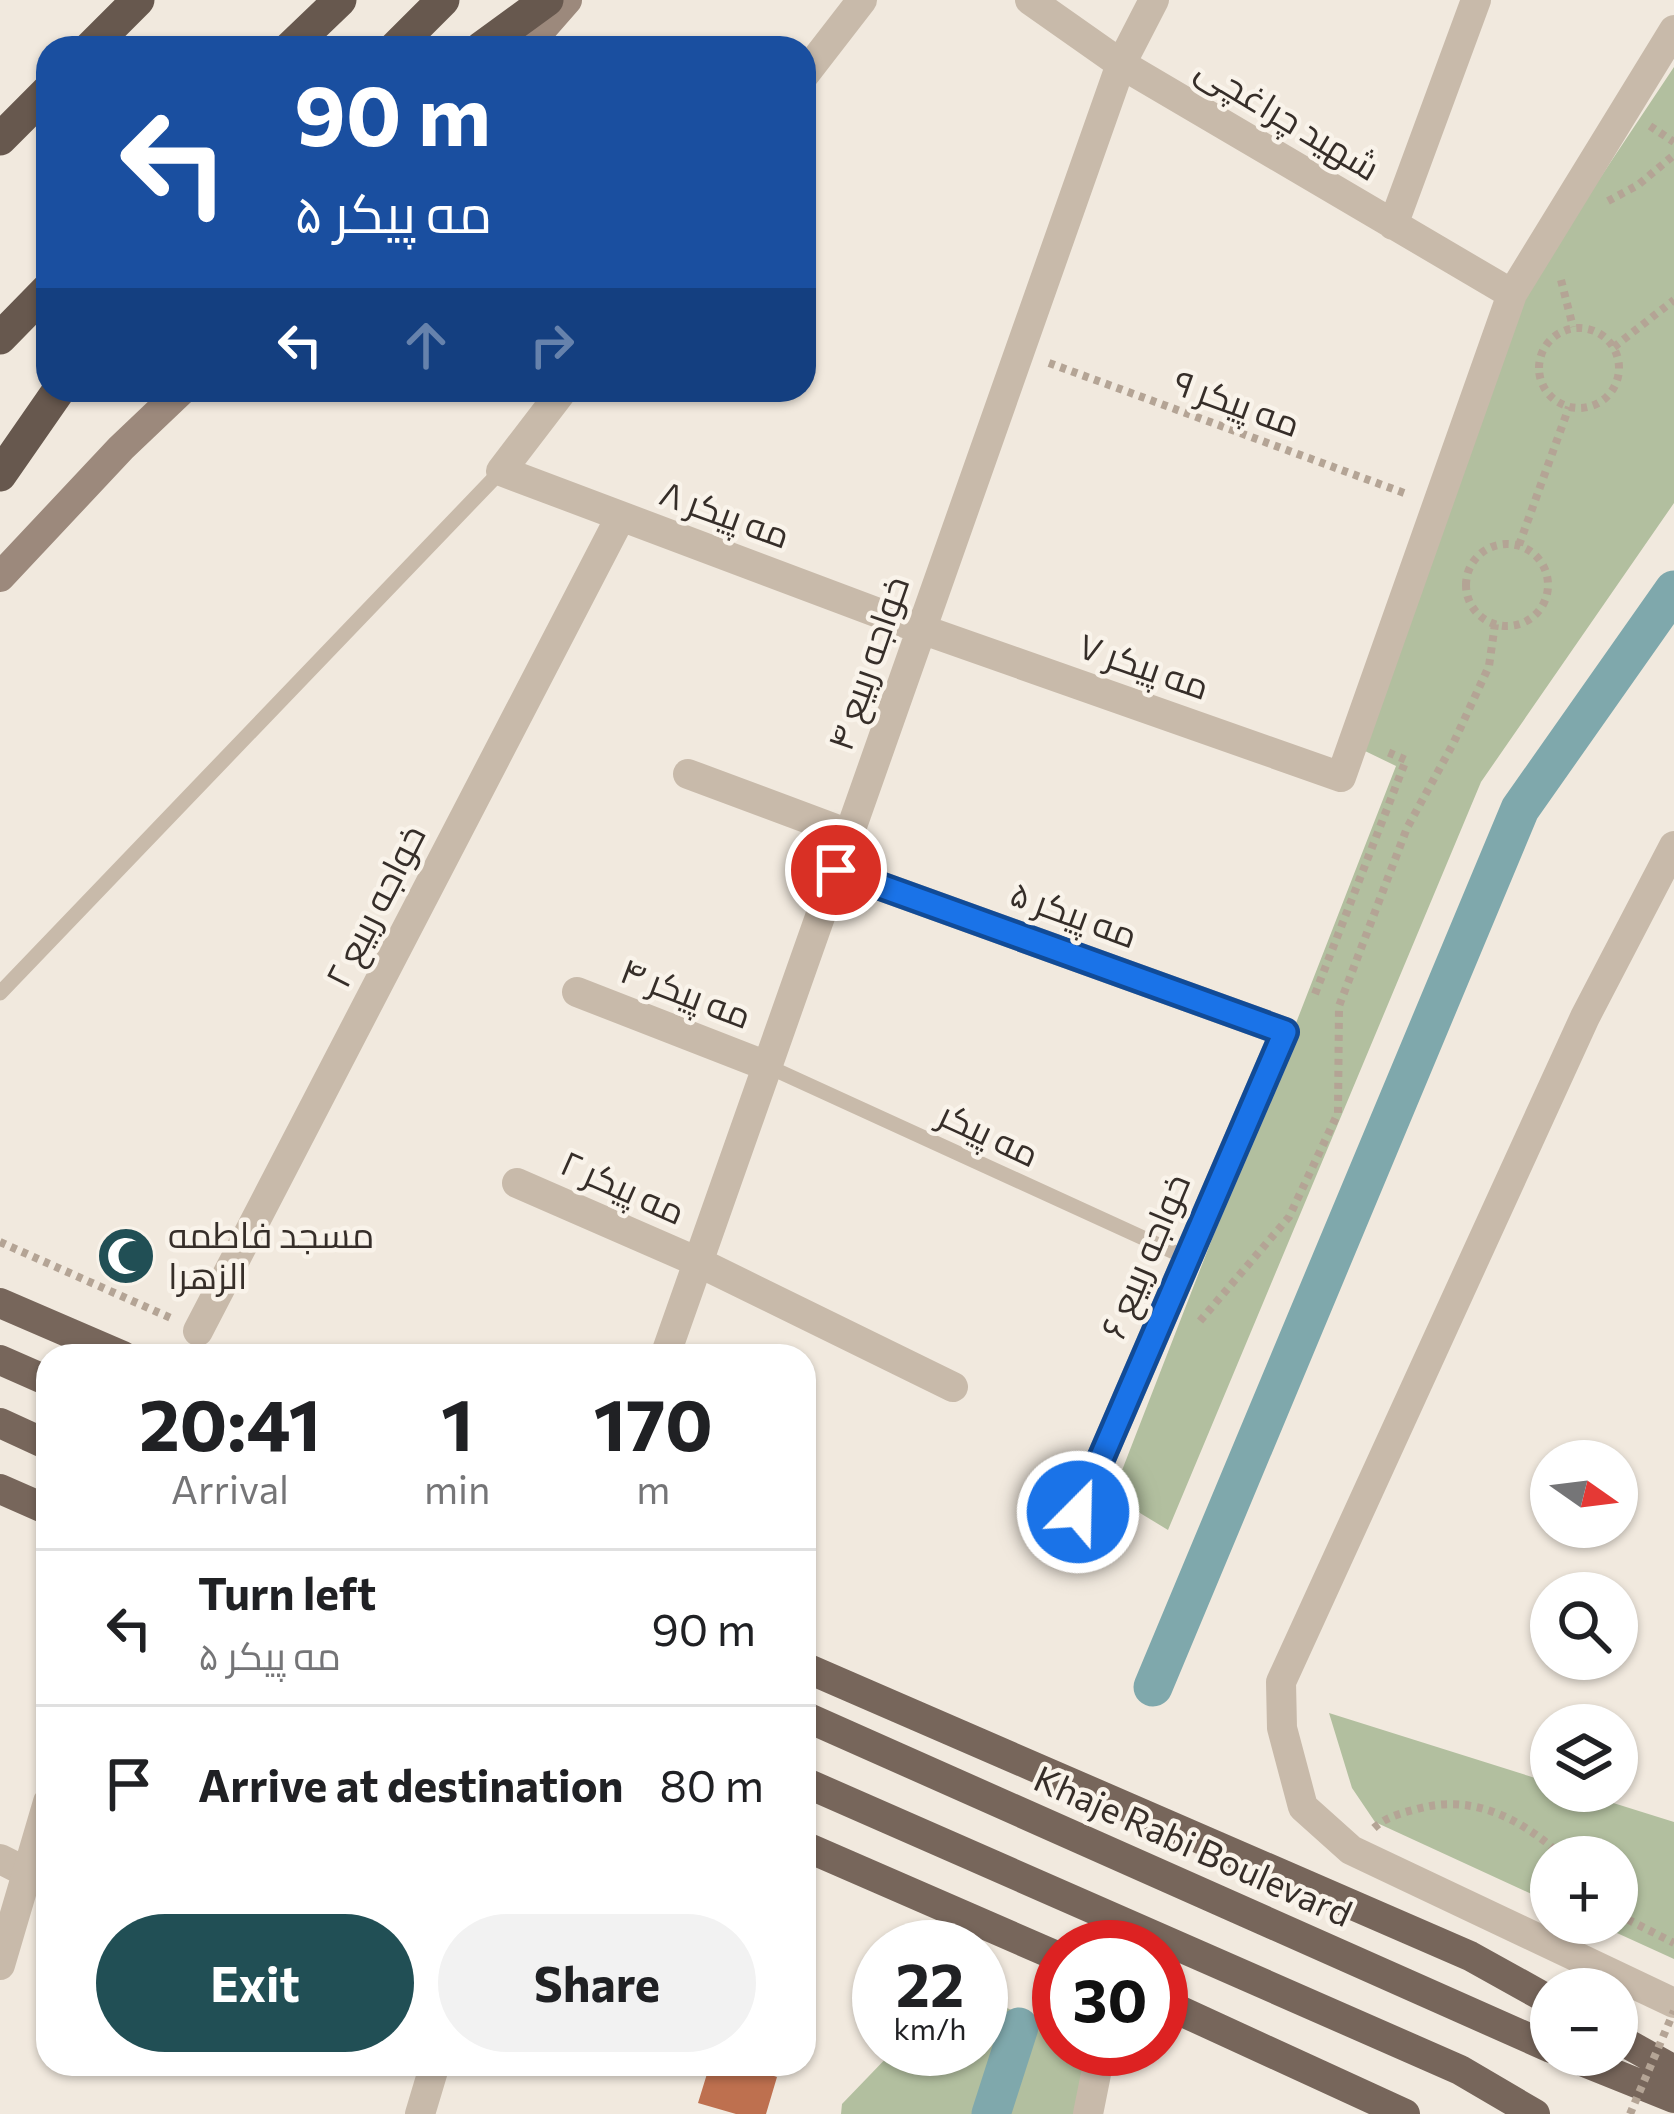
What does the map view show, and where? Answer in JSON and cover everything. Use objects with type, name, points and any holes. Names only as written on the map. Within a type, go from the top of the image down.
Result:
[{"type":"highway","points":[[102,36],[138,0]]},
{"type":"highway","points":[[302,36],[340,0]]},
{"type":"highway","points":[[407,36],[443,0]]},
{"type":"highway","points":[[498,36],[547,0]]},
{"type":"highway","points":[[0,139],[36,103]]},
{"type":"highway","points":[[0,338],[36,301]]},
{"type":"highway","points":[[0,438],[40,402]]},
{"type":"highway","points":[[0,475],[46,402]]},
{"type":"main road","points":[[536,36],[567,0]]},
{"type":"main road","points":[[0,577],[169,402]]},
{"type":"main road","points":[[0,1303],[95,1344]]},
{"type":"main road","points":[[0,1360],[36,1376]]},
{"type":"main road","points":[[0,1423],[36,1440]]},
{"type":"main road","points":[[0,1489],[36,1505]]},
{"type":"main road","points":[[816,1672],[1470,1956],[1530,1989]]},
{"type":"main road","name":"Khaje Rabi Boulevard","points":[[816,1721],[1530,2039]]},
{"type":"main road","points":[[816,1787],[1460,2070],[1535,2114]]},
{"type":"main road","points":[[816,1851],[1032,1945]]},
{"type":"main road","points":[[1188,2014],[1405,2114]]},
{"type":"main road","points":[[1638,2050],[1674,2070]]},
{"type":"main road","points":[[1620,2076],[1674,2098]]},
{"type":"street","points":[[816,59],[862,0]]},
{"type":"street","name":"شهید چراغچی","points":[[1030,0],[1120,64],[1511,294]]},
{"type":"street","name":"خواجه ربیع ۴","points":[[669,1344],[1120,64],[1154,0]]},
{"type":"street","points":[[1394,225],[1476,0]]},
{"type":"street","points":[[1437,504],[1511,294],[1674,31]]},
{"type":"street","points":[[501,471],[554,402]]},
{"type":"street","name":"مه پیکر ۸","points":[[501,471],[921,628]]},
{"type":"street","name":"مه پیکر ۷","points":[[921,628],[1341,777],[1437,504]]},
{"type":"street","name":"خواجه ربیع ۲","points":[[199,1331],[621,516]]},
{"type":"street","points":[[688,774],[849,834]]},
{"type":"street","points":[[1674,845],[1585,1017],[1281,1682],[1282,1728],[1303,1807],[1351,1850],[1674,2007]]},
{"type":"street","name":"مه پیکر ۵","points":[[836,870],[1285,1032]]},
{"type":"street","name":"مه پیکر ۴","points":[[577,992],[767,1066]]},
{"type":"street","name":"خواجه ربیع ۶","points":[[1078,1512],[1285,1032]]},
{"type":"street","name":"مه پیکر ۲","points":[[518,1183],[698,1262],[953,1387]]},
{"type":"street","points":[[0,1964],[14,1866],[36,1825]]},
{"type":"street","points":[[420,2114],[431,2076]]},
{"type":"street","points":[[1088,2114],[1096,2076]]},
{"type":"lane","points":[[0,992],[501,471]]},
{"type":"lane","name":"مه پیکر","points":[[767,1066],[1186,1258]]},
{"type":"path","points":[[1614,347],[1674,300]]},
{"type":"path","points":[[1573,328],[1589,328],[1614,347],[1618,378],[1611,392],[1585,408],[1568,407],[1544,389],[1538,374],[1546,343],[1573,328]]},
{"type":"path","name":"مه پیکر ۹","points":[[1018,352],[1437,504]]},
{"type":"path","points":[[1519,545],[1568,407]]},
{"type":"path","points":[[1519,545],[1542,562],[1548,590],[1544,604],[1522,623],[1495,624],[1472,607],[1466,580],[1479,555],[1491,547],[1519,545]]},
{"type":"path","points":[[1193,1330],[1288,1216],[1338,1113],[1339,1006],[1407,828],[1489,665],[1495,624]]},
{"type":"path","points":[[0,1242],[199,1331]]},
{"type":"path","points":[[1351,1850],[1383,1820],[1442,1802],[1484,1808],[1541,1836]]},
{"type":"path","points":[[1638,1925],[1674,1943]]},
{"type":"path","points":[[1630,2114],[1674,2007]]},
{"type":"green space","points":[[1674,67],[1674,503],[1481,782],[1168,1530],[1112,1496],[1396,766],[1365,751],[1520,298]]},
{"type":"green space","points":[[1329,1713],[1530,1776],[1530,1812],[1638,1811],[1674,1822],[1674,1959],[1638,1943],[1638,1836],[1530,1836],[1530,1893],[1375,1822],[1352,1788]]},
{"type":"green space","points":[[1008,2008],[1032,2020],[1032,2076],[1104,2076],[1096,2114],[841,2114],[842,2104],[869,2076],[1008,2076]]},
{"type":"building","points":[[706,2076],[777,2077],[766,2114],[736,2114],[698,2103]]},
{"type":"waterway","points":[[1153,1687],[1520,809],[1674,590]]},
{"type":"waterway","points":[[991,2114],[1019,2027]]},
{"type":"place","name":"مسجد فاطمه الزهرا","points":[[126,1256]]},
{"type":"route","points":[[836,870],[1285,1032],[1078,1512]]}]
